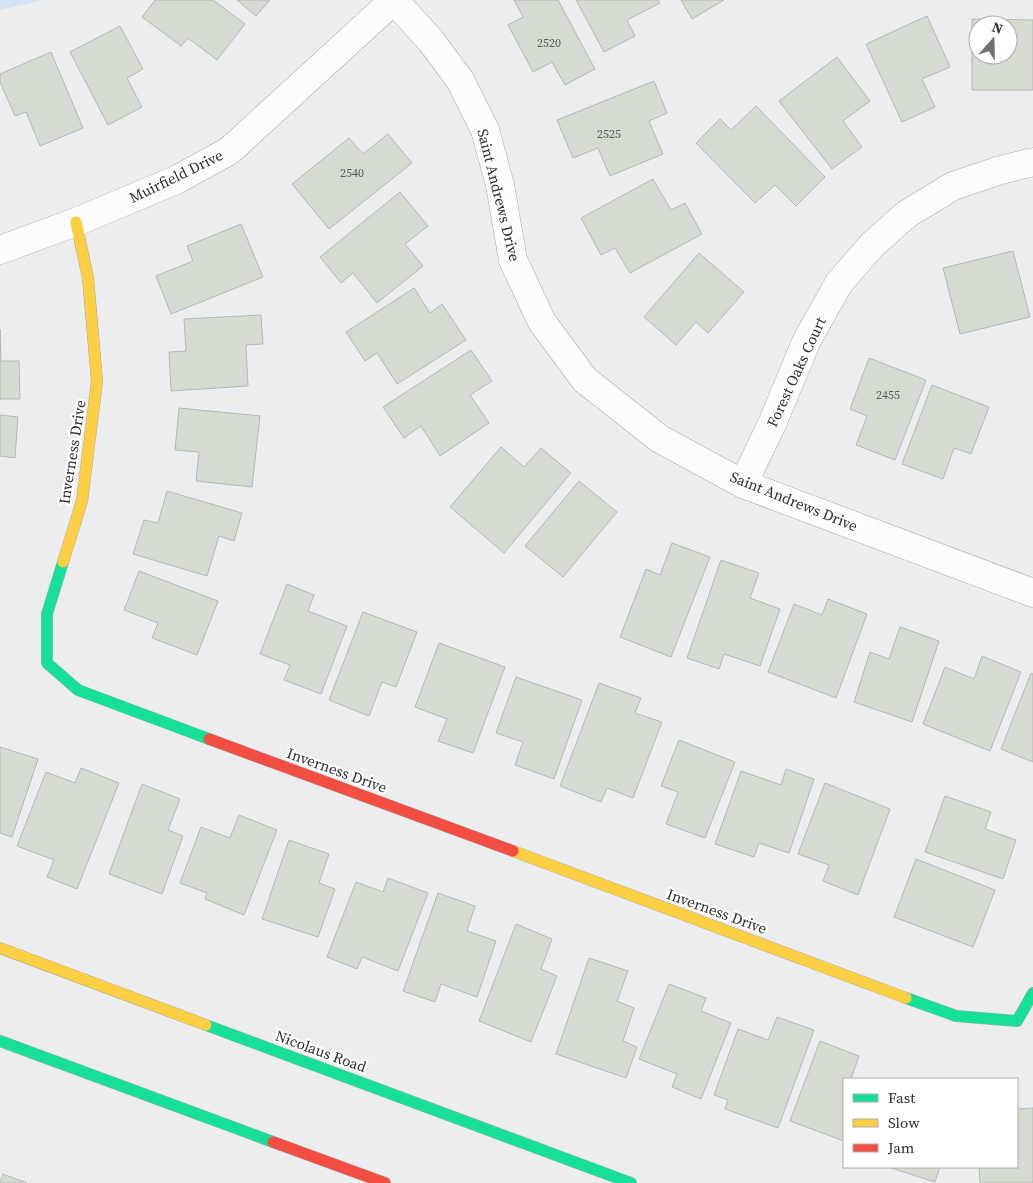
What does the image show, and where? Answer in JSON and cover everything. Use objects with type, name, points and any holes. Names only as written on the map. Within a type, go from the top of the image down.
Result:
[{"type":"street","name":"Muirfield Drive","points":[[0,250],[76,222],[176,180],[228,151],[394,0]]},
{"type":"street","name":"Saint Andrews Drive","points":[[394,0],[431,40],[460,80],[485,130],[500,185],[513,260],[542,322],[585,380],[660,439],[743,484],[1033,593]]},
{"type":"street","name":"Forest Oaks Court","points":[[743,484],[771,426],[807,340],[839,283],[871,246],[907,214],[953,186],[1001,170],[1033,162]]},
{"type":"street","name":"Inverness Drive","points":[[76,222],[88,278],[97,381],[82,502],[47,614],[47,663],[78,690],[956,1016],[1017,1022],[1033,993]]},
{"type":"street","name":"Nicolaus Road","points":[[0,948],[631,1183]]},
{"type":"street","points":[[0,1041],[385,1183]]},
{"type":"shaded area","points":[[0,0],[43,0],[0,10]]},
{"type":"building","points":[[155,0],[213,0],[245,24],[217,60],[188,38],[181,46],[142,17]]},
{"type":"building","points":[[237,0],[270,0],[256,16]]},
{"type":"building","points":[[514,0],[558,0],[595,69],[565,85],[552,62],[533,72],[508,25],[523,17]]},
{"type":"building","points":[[576,0],[658,0],[660,3],[627,20],[635,36],[604,52]]},
{"type":"building","points":[[681,0],[724,0],[692,19]]},
{"type":"building","points":[[927,16],[950,67],[922,79],[935,107],[902,122],[866,44]]},
{"type":"building","points":[[1018,20],[1033,20],[1033,90],[972,90],[972,65],[1018,65]]},
{"type":"building","points":[[120,26],[143,69],[127,78],[142,107],[108,125],[70,52]]},
{"type":"building","points":[[51,52],[83,128],[40,146],[26,112],[15,116],[0,82],[0,74]]},
{"type":"building","points":[[837,57],[870,101],[843,121],[862,147],[832,169],[779,101]]},
{"type":"building","points":[[654,81],[667,113],[649,121],[663,154],[610,176],[598,148],[573,158],[557,120]]},
{"type":"building","points":[[756,106],[825,177],[796,206],[775,185],[755,203],[696,143],[720,119],[731,130]]},
{"type":"building","points":[[388,134],[412,163],[329,229],[292,184],[349,138],[363,154]]},
{"type":"building","points":[[653,179],[671,210],[685,203],[702,234],[630,273],[615,248],[601,255],[581,218]]},
{"type":"building","points":[[400,192],[428,226],[405,244],[423,266],[377,303],[353,273],[341,283],[320,257]]},
{"type":"building","points":[[241,224],[263,277],[171,314],[156,276],[193,261],[187,246]]},
{"type":"building","points":[[1013,251],[1030,317],[960,334],[943,268]]},
{"type":"building","points":[[699,253],[744,292],[708,333],[696,322],[676,345],[644,317]]},
{"type":"building","points":[[414,288],[430,313],[442,304],[466,340],[397,384],[377,353],[365,361],[346,332]]},
{"type":"building","points":[[261,315],[263,344],[246,345],[248,386],[171,391],[169,352],[186,351],[184,319]]},
{"type":"building","points":[[0,329],[1,361],[19,361],[20,399],[0,399]]},
{"type":"building","points":[[471,350],[492,381],[470,395],[489,423],[440,456],[421,426],[404,438],[383,407]]},
{"type":"building","points":[[869,358],[926,380],[895,460],[856,445],[867,416],[850,409]]},
{"type":"building","points":[[932,385],[989,407],[971,454],[954,448],[943,479],[902,464]]},
{"type":"building","points":[[179,408],[260,416],[252,487],[196,481],[199,452],[175,450]]},
{"type":"building","points":[[0,415],[18,417],[15,458],[0,456]]},
{"type":"building","points":[[501,447],[524,467],[541,448],[571,473],[504,553],[450,507]]},
{"type":"building","points":[[579,481],[617,512],[563,577],[525,546]]},
{"type":"building","points":[[167,491],[242,513],[234,541],[219,536],[207,576],[133,554],[144,520],[158,523]]},
{"type":"building","points":[[672,543],[710,557],[671,657],[620,637],[646,569],[660,575]]},
{"type":"building","points":[[721,560],[759,573],[750,598],[780,609],[760,666],[724,654],[719,669],[687,658]]},
{"type":"building","points":[[139,571],[218,601],[197,655],[152,638],[158,623],[124,610]]},
{"type":"building","points":[[287,584],[314,595],[308,611],[347,626],[321,694],[284,680],[290,665],[260,654]]},
{"type":"building","points":[[828,599],[867,614],[836,698],[768,672],[794,604],[822,615]]},
{"type":"building","points":[[363,612],[417,632],[396,687],[382,682],[369,716],[329,700]]},
{"type":"building","points":[[900,627],[939,641],[912,722],[854,702],[870,652],[889,659]]},
{"type":"building","points":[[439,643],[505,667],[473,753],[438,741],[447,719],[415,707]]},
{"type":"building","points":[[982,656],[1021,672],[990,751],[923,724],[945,667],[974,679]]},
{"type":"building","points":[[1031,673],[1033,674],[1033,762],[1001,749]]},
{"type":"building","points":[[516,677],[582,700],[554,779],[515,765],[523,742],[496,733]]},
{"type":"building","points":[[599,683],[641,698],[635,713],[662,722],[633,798],[607,788],[601,802],[560,786]]},
{"type":"building","points":[[679,740],[735,762],[705,838],[666,824],[678,792],[661,786]]},
{"type":"building","points":[[0,747],[38,759],[12,837],[0,833]]},
{"type":"building","points":[[81,768],[119,783],[77,889],[47,877],[54,860],[17,846],[46,772],[75,783]]},
{"type":"building","points":[[786,769],[814,779],[789,853],[759,843],[754,857],[715,844],[741,771],[781,785]]},
{"type":"building","points":[[825,783],[890,809],[858,895],[823,881],[829,865],[798,854]]},
{"type":"building","points":[[142,784],[180,799],[168,830],[183,836],[162,894],[109,874]]},
{"type":"building","points":[[945,796],[991,812],[985,829],[1016,840],[1003,879],[925,852]]},
{"type":"building","points":[[239,815],[277,830],[244,915],[205,899],[207,893],[180,883],[201,827],[230,838]]},
{"type":"building","points":[[289,840],[329,854],[319,883],[335,889],[318,937],[262,919]]},
{"type":"building","points":[[916,859],[995,890],[973,947],[894,917]]},
{"type":"building","points":[[388,878],[428,893],[398,971],[362,957],[357,969],[327,957],[356,882],[383,892]]},
{"type":"building","points":[[438,893],[475,906],[467,931],[496,941],[477,997],[441,984],[435,1002],[403,991]]},
{"type":"building","points":[[516,924],[552,939],[541,969],[557,976],[531,1042],[479,1021]]},
{"type":"building","points":[[589,958],[628,971],[617,1001],[634,1008],[623,1041],[637,1047],[626,1078],[556,1054]]},
{"type":"building","points":[[669,984],[706,998],[701,1011],[731,1023],[701,1099],[672,1087],[677,1074],[639,1059]]},
{"type":"building","points":[[777,1017],[814,1030],[778,1128],[725,1109],[728,1100],[714,1095],[738,1029],[768,1040]]},
{"type":"building","points":[[820,1041],[859,1056],[851,1078],[843,1078],[843,1141],[790,1121]]},
{"type":"building","points":[[1033,1108],[1033,1183],[980,1183],[979,1168],[1018,1168],[1018,1109]]},
{"type":"building","points":[[891,1168],[940,1168],[935,1182]]},
{"type":"building","points":[[3,1174],[27,1183],[0,1183]]},
{"type":"traffic: fast","points":[[63,562],[47,614],[47,663],[78,690],[209,739]]},
{"type":"traffic: fast","points":[[906,998],[956,1016],[1017,1021],[1033,993]]},
{"type":"traffic: fast","points":[[206,1025],[631,1183]]},
{"type":"traffic: fast","points":[[0,1041],[273,1142]]},
{"type":"traffic: slow","points":[[63,562],[82,501],[97,381],[88,278],[76,222]]},
{"type":"traffic: slow","points":[[513,851],[906,998]]},
{"type":"traffic: slow","points":[[0,948],[206,1025]]},
{"type":"traffic: jam","points":[[209,739],[513,851]]},
{"type":"traffic: jam","points":[[273,1142],[385,1183]]}]
